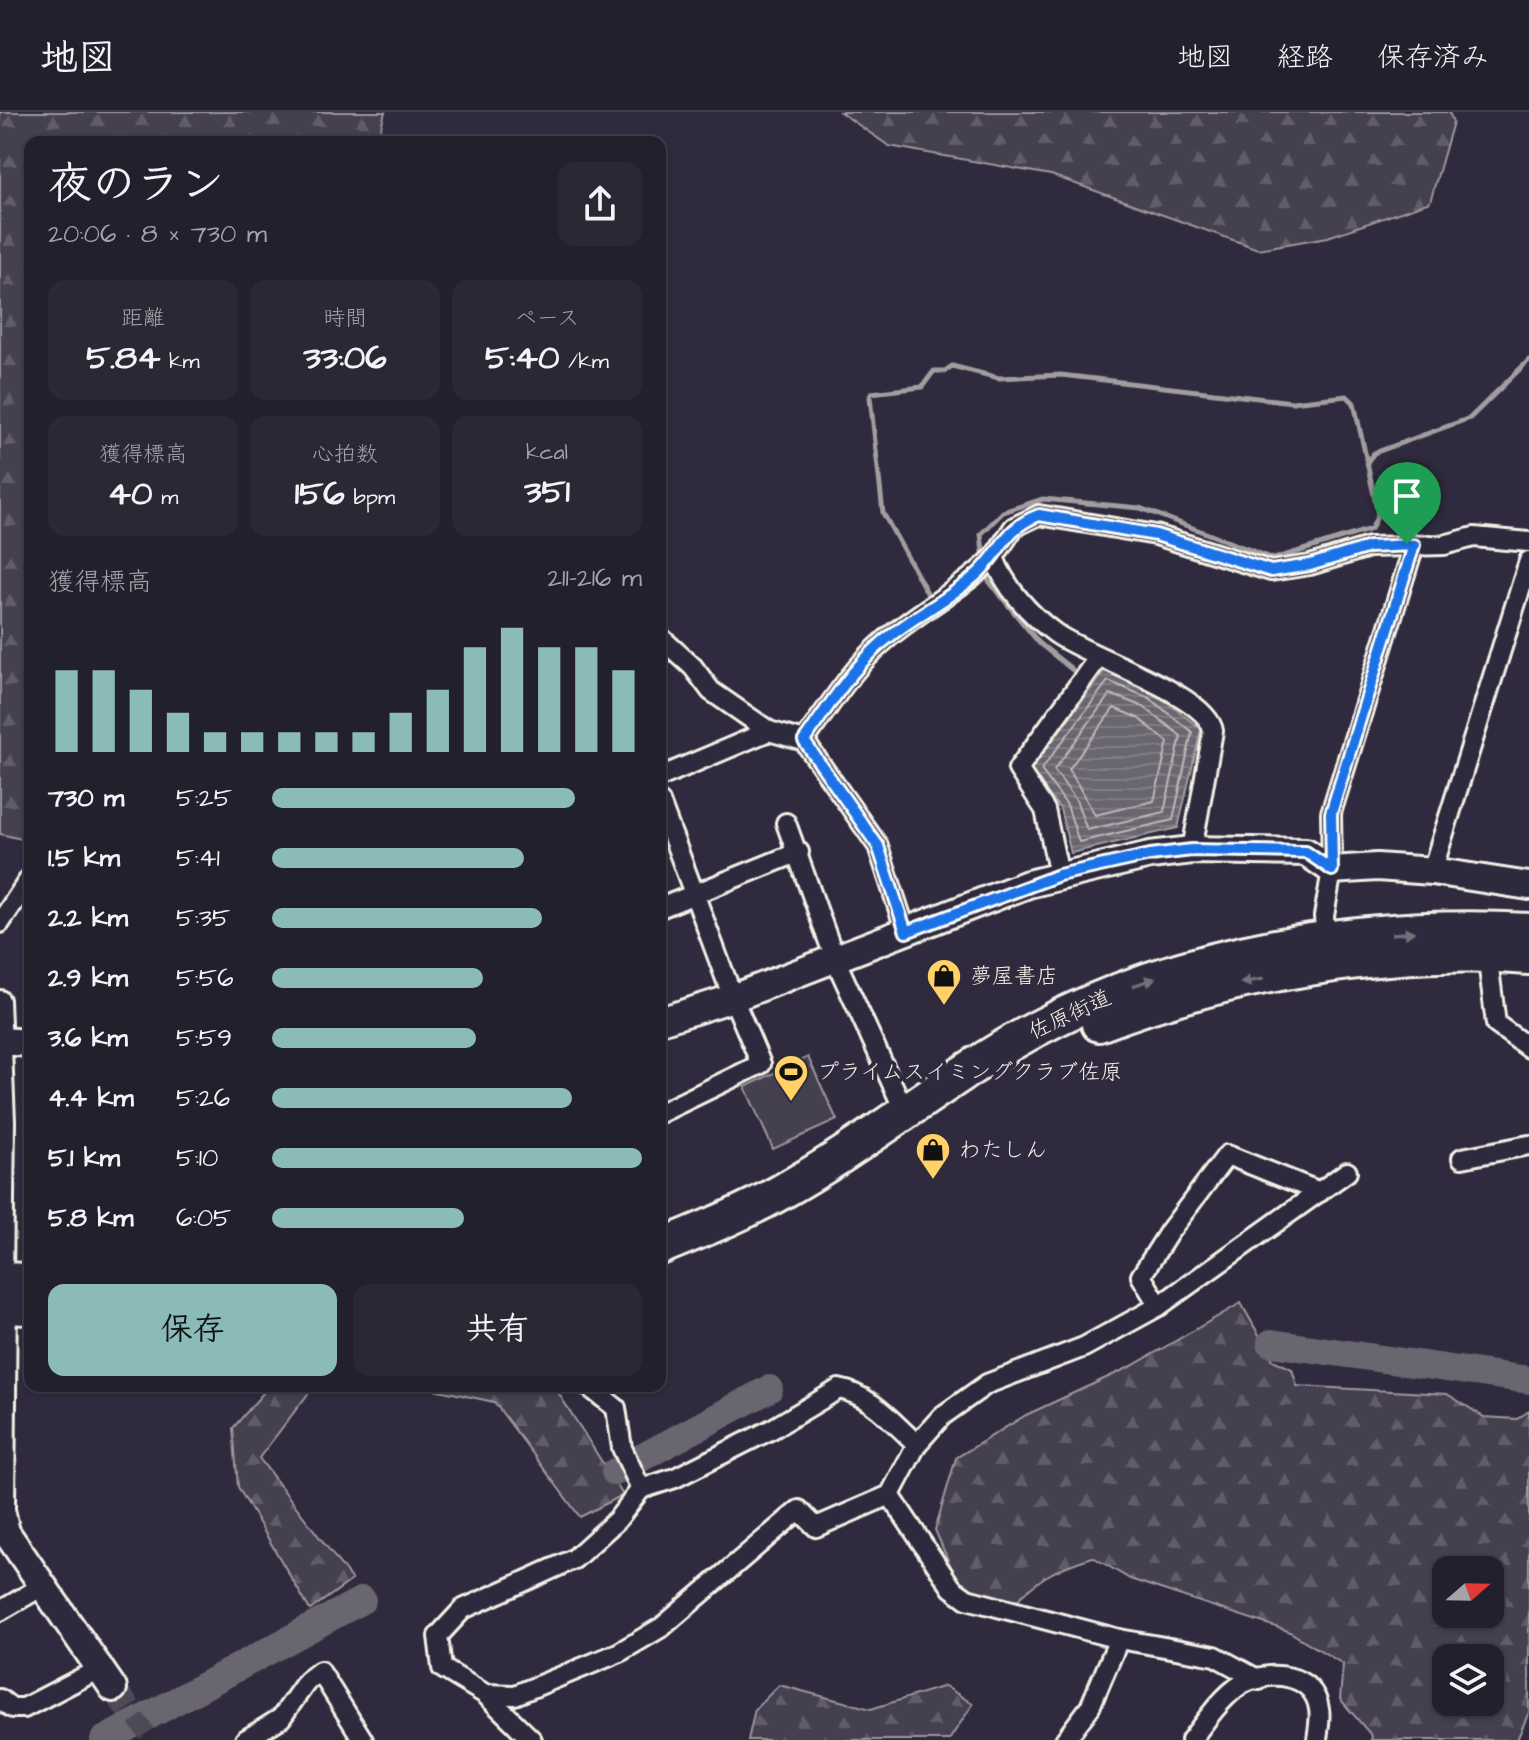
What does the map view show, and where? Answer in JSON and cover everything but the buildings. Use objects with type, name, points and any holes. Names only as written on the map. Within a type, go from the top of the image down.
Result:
[{"type":"highway","name":"佐原街道","points":[[666,1267],[726,1243],[799,1207],[974,1090],[1070,1037],[1144,1007],[1327,953],[1467,928],[1529,931]]},
{"type":"highway","name":"佐原街道","points":[[666,1245],[727,1220],[783,1191],[1036,1029],[1135,984],[1200,964],[1327,953],[1459,952],[1529,957]]},
{"type":"street","points":[[804,741],[861,663],[879,645],[974,577],[994,557],[1014,527],[1039,515],[1156,535],[1271,571],[1310,565],[1369,547],[1444,545],[1474,537],[1529,542]]},
{"type":"street","points":[[1327,953],[1324,916],[1332,870],[1331,813],[1414,545]]},
{"type":"street","points":[[994,557],[1010,587],[1045,626],[1098,658],[1186,700],[1212,721],[1192,850]]},
{"type":"street","points":[[1432,871],[1529,561]]},
{"type":"street","points":[[666,649],[711,691],[769,731],[804,741],[878,846],[906,932]]},
{"type":"street","points":[[1059,875],[1045,810],[1018,769],[1098,658]]},
{"type":"street","points":[[666,774],[769,731]]},
{"type":"street","points":[[666,819],[761,1064],[666,1110]]},
{"type":"street","points":[[786,823],[799,852],[835,959],[905,1112]]},
{"type":"street","points":[[666,1019],[733,998],[1059,875],[1150,855],[1192,850],[1306,852],[1332,870],[1377,867],[1432,871],[1529,886]]},
{"type":"street","points":[[666,906],[799,852]]},
{"type":"street","points":[[0,923],[24,887]]},
{"type":"street","points":[[1487,953],[1496,1024],[1529,1048]]},
{"type":"street","points":[[0,1000],[11,1293],[1,1510],[6,1532],[106,1678],[24,1708],[12,1708],[0,1699]]},
{"type":"street","points":[[1,1042],[24,1043]]},
{"type":"street","points":[[1462,1158],[1529,1145]]},
{"type":"street","points":[[1159,1306],[1141,1276],[1169,1232],[1227,1155],[1320,1192]]},
{"type":"street","points":[[485,1694],[515,1695],[618,1653],[662,1627],[799,1510],[816,1527],[890,1495],[917,1444],[942,1416],[987,1384],[1084,1347],[1159,1306],[1347,1172]]},
{"type":"street","points":[[532,1740],[485,1694],[442,1668],[438,1636],[463,1609],[574,1559],[617,1520],[638,1485],[675,1478],[758,1436],[839,1389],[856,1392],[872,1403],[917,1444]]},
{"type":"street","points":[[596,1392],[616,1408],[622,1448],[638,1485]]},
{"type":"street","points":[[890,1495],[952,1588],[967,1599],[1119,1639],[1215,1656],[1259,1680]]},
{"type":"street","points":[[0,1611],[41,1587]]},
{"type":"street","points":[[1065,1740],[1102,1686],[1119,1639]]},
{"type":"street","points":[[245,1740],[281,1718],[307,1681],[320,1671],[363,1740]]},
{"type":"street","points":[[1191,1740],[1242,1684],[1288,1676],[1300,1680],[1312,1692],[1319,1706],[1317,1740]]},
{"type":"green space","points":[[0,112],[385,112],[379,136],[24,136],[24,840],[0,834]]},
{"type":"green space","points":[[840,112],[1449,112],[1453,122],[1430,202],[1328,237],[1258,249],[1051,175],[889,146]]},
{"type":"green space","name":"プライムスイミングクラブ佐原","points":[[808,1057],[837,1120],[773,1149],[745,1087]]},
{"type":"green space","points":[[1241,1303],[1273,1360],[1292,1369],[1297,1386],[1447,1394],[1484,1417],[1517,1419],[1529,1411],[1529,1712],[1517,1740],[1371,1740],[1372,1736],[1340,1699],[1343,1664],[1288,1631],[1130,1579],[1093,1557],[1046,1576],[1008,1609],[957,1581],[935,1530],[956,1458],[1026,1415],[1132,1366]]},
{"type":"green space","points":[[264,1392],[309,1392],[259,1458],[352,1580],[310,1610],[238,1487],[233,1428]]},
{"type":"green space","points":[[448,1392],[558,1392],[623,1495],[580,1517],[494,1402]]},
{"type":"green space","points":[[779,1685],[871,1709],[945,1686],[973,1704],[949,1740],[748,1740],[755,1709]]},
{"type":"water","points":[[1105,670],[1153,691],[1201,729],[1178,828],[1071,853],[1060,809],[1030,771]]},
{"type":"waterway","points":[[984,561],[981,534],[1003,512],[1043,499],[1140,508],[1274,559],[1371,529],[1378,515],[1367,462],[1374,453],[1470,418],[1529,360]]},
{"type":"waterway","points":[[931,600],[883,513],[870,397],[871,393],[922,387],[934,371],[945,371],[952,366],[999,378],[1061,375],[1292,402],[1347,396],[1354,403],[1367,462]]},
{"type":"waterway","points":[[986,570],[988,580],[1039,643],[1079,675]]},
{"type":"waterway","points":[[1271,1343],[1529,1380]]},
{"type":"waterway","points":[[615,1472],[769,1389]]},
{"type":"waterway","points":[[104,1740],[362,1600]]},
{"type":"tunnel","points":[[113,1688],[136,1719]]},
{"type":"tunnel","points":[[136,1719],[152,1740]]},
{"type":"place","name":"夢屋書店","points":[[944,1007]]},
{"type":"place","name":"プライムスイミングクラブ佐原","points":[[791,1103]]},
{"type":"place","name":"わたしん","points":[[933,1181]]},
{"type":"route","points":[[1039,515],[1054,515],[1156,535],[1271,571],[1310,565],[1369,547],[1407,544],[1414,545],[1331,813],[1332,870],[1306,852],[1192,850],[1150,855],[1028,884],[906,932],[878,846],[804,741],[861,663],[879,645],[974,577],[994,557],[1004,536],[1025,520],[1039,515]]}]
